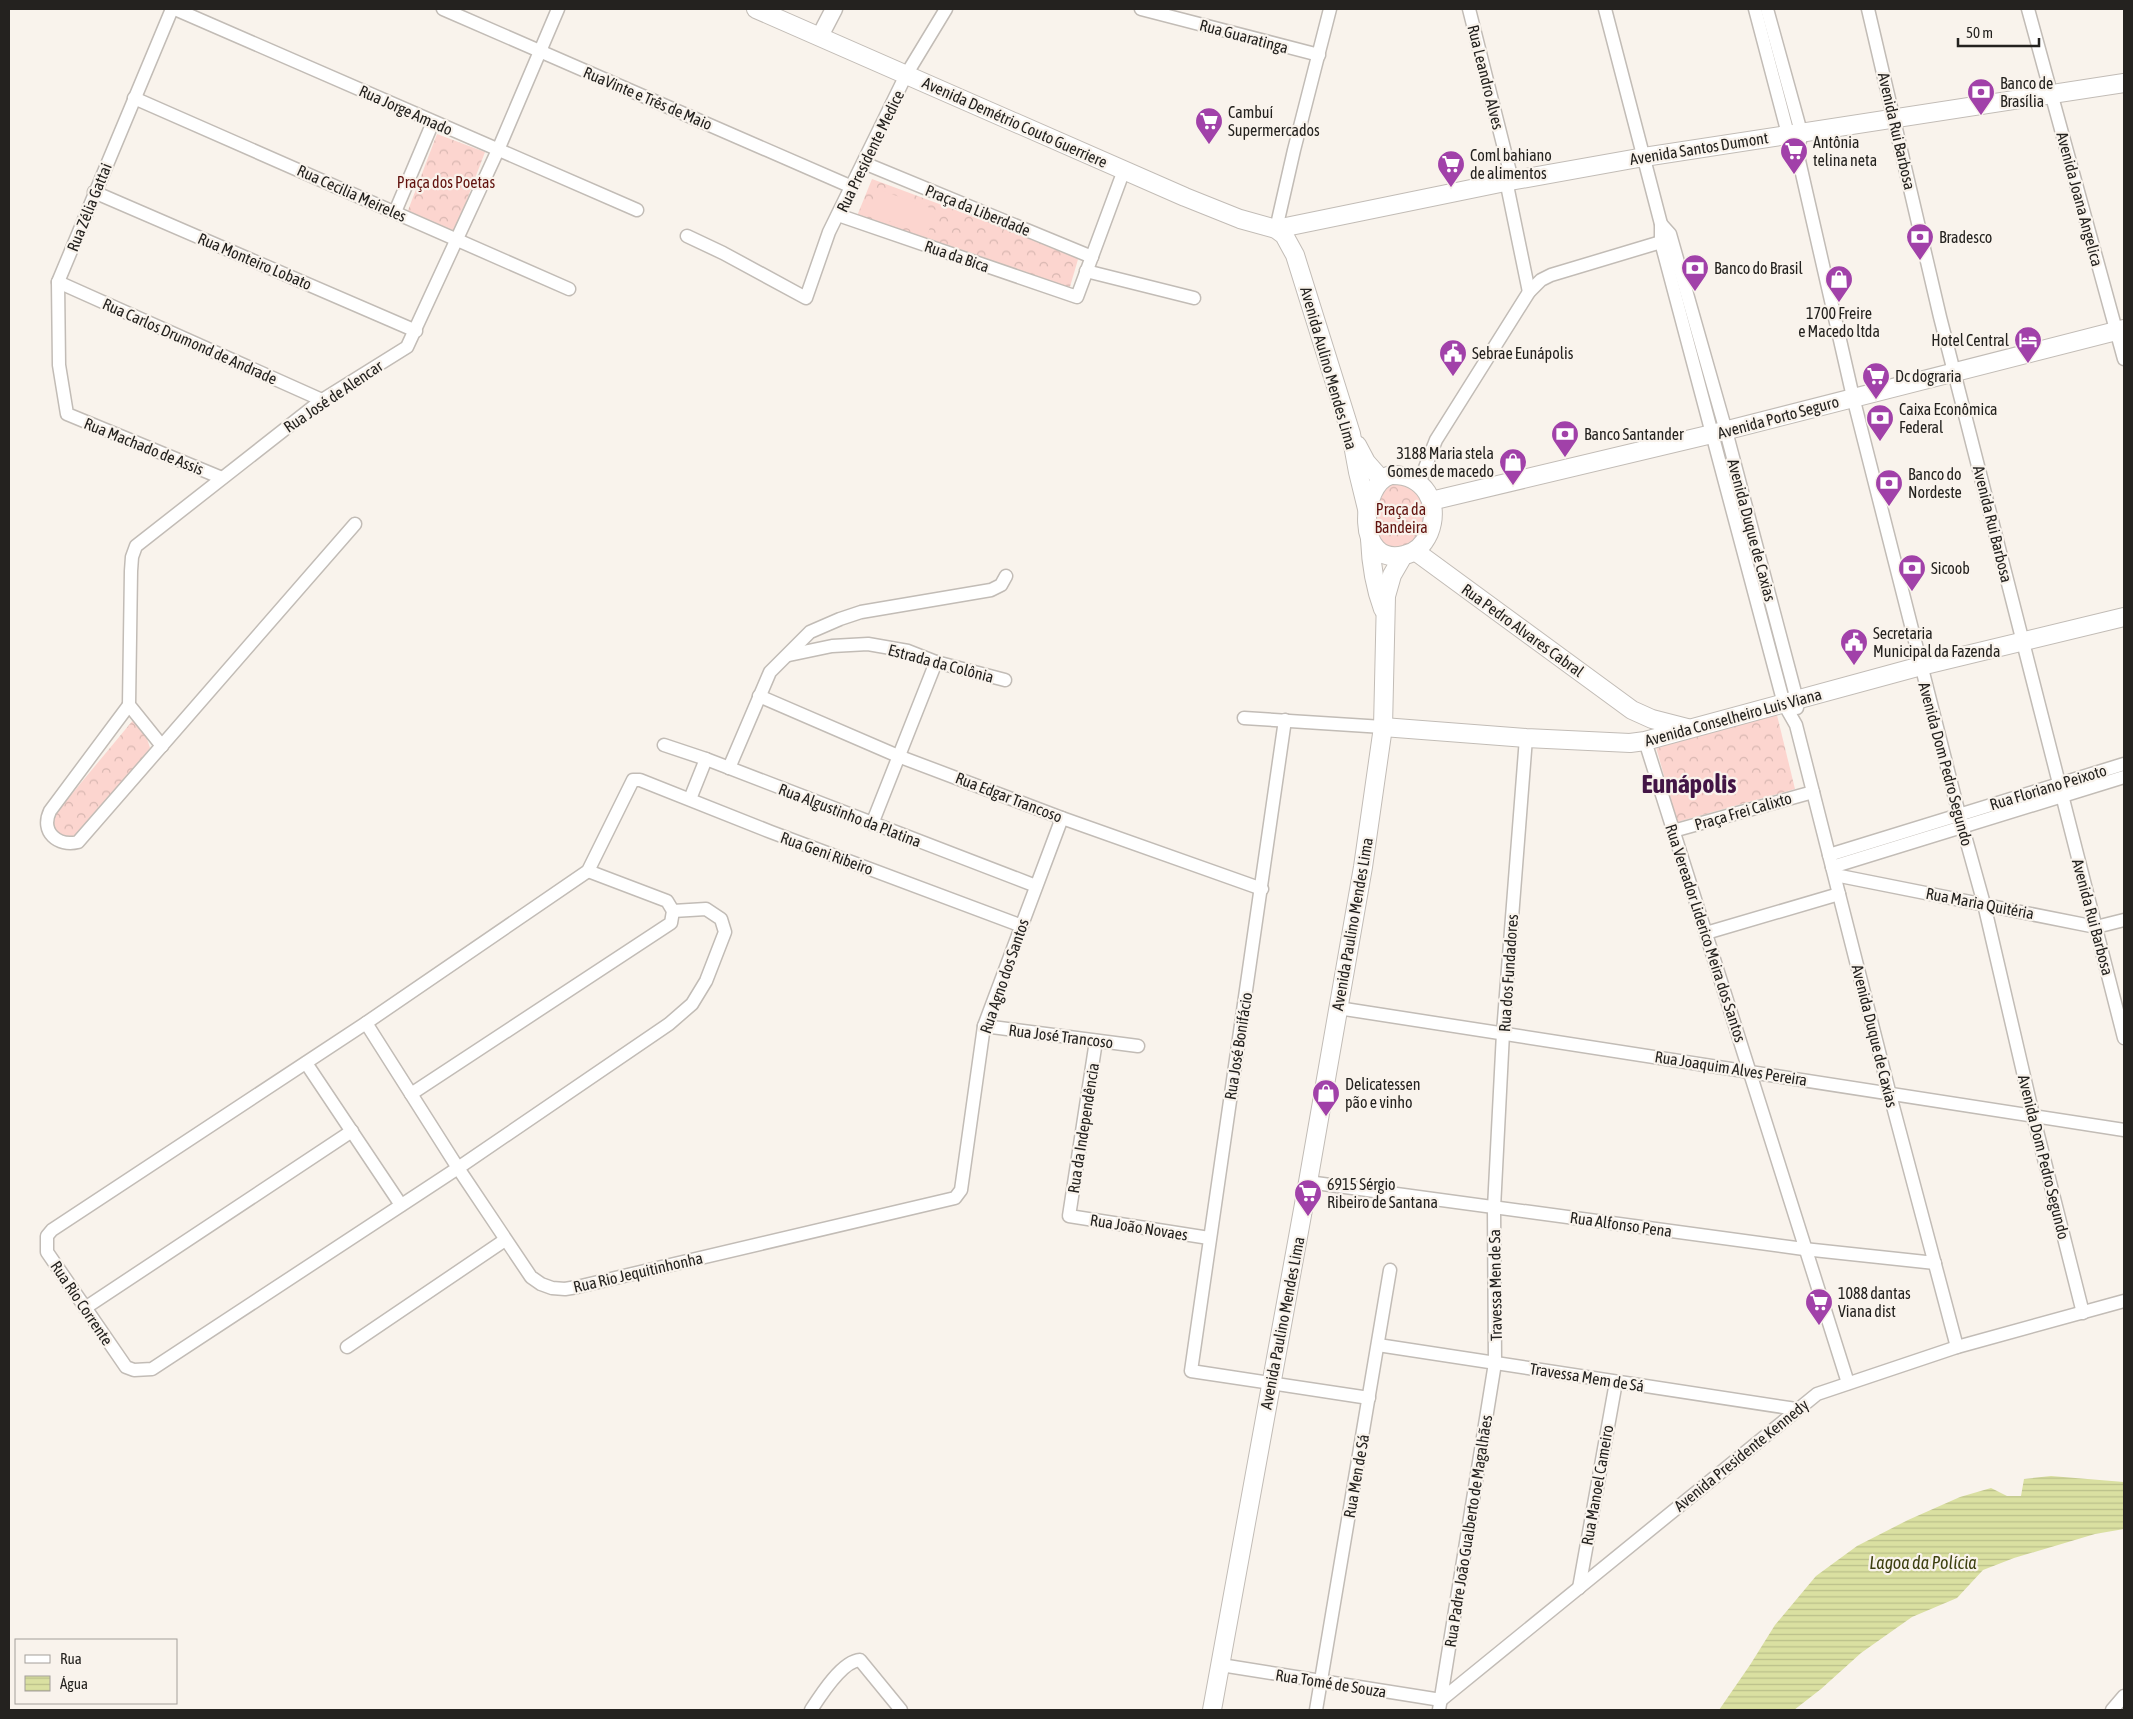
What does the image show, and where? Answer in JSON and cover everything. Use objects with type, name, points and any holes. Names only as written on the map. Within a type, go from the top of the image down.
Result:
[{"type":"main road","name":"Avenida Demétrio Couto Guerriere","points":[[756,9],[1124,170],[1240,218],[1276,229]]},
{"type":"main road","name":"Avenida Santos Dumont","points":[[1276,229],[1510,181],[1644,157],[2124,83]]},
{"type":"main road","name":"Avenida Aulino Mendes Lima","points":[[1276,229],[1284,235],[1295,255],[1351,434],[1368,513]]},
{"type":"main road","name":"Avenida Porto Seguro","points":[[1431,501],[1719,432],[2120,330]]},
{"type":"main road","points":[[1351,434],[1366,462],[1381,478]]},
{"type":"main road","points":[[1383,727],[1384,611],[1389,584],[1409,554],[1422,544],[1430,529],[1430,495],[1419,483],[1402,475],[1391,475],[1381,478],[1374,490],[1368,513],[1372,575],[1375,589],[1384,611]]},
{"type":"main road","points":[[1370,538],[1375,548],[1381,554],[1386,556],[1409,554]]},
{"type":"main road","name":"Rua Pedro Alvares Cabral","points":[[1409,554],[1632,710],[1652,719],[1688,729]]},
{"type":"main road","name":"Avenida Conselheiro Luis Viana","points":[[1383,727],[1526,738],[1630,743],[1645,741],[1921,666],[2023,643],[2124,617]]},
{"type":"main road","name":"Rua Pedro Alvares Cabral","points":[[1632,710],[1642,725],[1645,741]]},
{"type":"main road","name":"Avenida Paulino Mendes Lima","points":[[1212,1710],[1363,867],[1383,727]]},
{"type":"street","name":"Rua Zélia Gattai","points":[[67,414],[59,364],[58,282],[94,192],[174,9]]},
{"type":"street","name":"Rua Jorge Amado","points":[[174,9],[637,210]]},
{"type":"street","name":"RuaVinte e Três de Maio","points":[[443,9],[852,187]]},
{"type":"street","name":"Rua José de Alencar","points":[[129,705],[131,571],[132,556],[136,546],[322,400],[407,347],[498,150],[558,9]]},
{"type":"street","points":[[820,36],[834,9]]},
{"type":"street","name":"Rua Presidente Medice","points":[[688,236],[723,252],[806,298],[829,232],[906,75],[946,9]]},
{"type":"street","name":"Rua Guaratinga","points":[[1141,9],[1319,55]]},
{"type":"street","points":[[1276,229],[1330,9]]},
{"type":"street","name":"Rua Leandro Alves","points":[[1469,9],[1510,172],[1508,190],[1529,292]]},
{"type":"street","name":"Avenida Duque de Caxias","points":[[1604,9],[1791,702],[1890,1095],[1957,1347]]},
{"type":"street","points":[[1755,9],[1772,52]]},
{"type":"street","points":[[1767,9],[1772,52]]},
{"type":"street","name":"Avenida Rui Barbosa","points":[[1868,9],[1954,372],[2124,1038]]},
{"type":"street","name":"Avenida Joana Angelica","points":[[2028,9],[2120,330],[2124,359]]},
{"type":"street","name":"Avenida Dom Pedro Segundo","points":[[1772,52],[1795,133],[1798,156],[1853,397],[1960,820],[1984,904],[2033,1116],[2084,1313]]},
{"type":"street","name":"Rua Cecilia Meireles","points":[[134,98],[569,289]]},
{"type":"street","points":[[395,212],[433,122]]},
{"type":"street","name":"Praça da Liberdade","points":[[864,163],[1092,257]]},
{"type":"street","points":[[1124,170],[1086,271],[1194,298]]},
{"type":"street","name":"Rua Monteiro Lobato","points":[[94,192],[416,331]]},
{"type":"street","name":"Rua da Bica","points":[[838,215],[1077,297],[1086,271]]},
{"type":"street","points":[[1419,483],[1436,440],[1529,292],[1541,280],[1551,275],[1665,238]]},
{"type":"street","name":"Rua Carlos Drumond de Andrade","points":[[58,282],[322,400]]},
{"type":"street","name":"Rua Machado de Assis","points":[[67,414],[222,478]]},
{"type":"street","points":[[162,746],[129,705],[50,811],[46,824],[52,836],[64,844],[78,842],[162,746],[355,524]]},
{"type":"street","points":[[729,768],[770,672],[810,632],[840,618],[891,606],[991,590],[1001,586],[1006,576]]},
{"type":"street","name":"Estrada da Colônia","points":[[789,655],[832,646],[868,644],[908,651],[936,662],[1005,680]]},
{"type":"street","points":[[872,824],[936,662]]},
{"type":"street","name":"Rua Edgar Trancoso","points":[[759,696],[898,756],[1062,818],[1262,889]]},
{"type":"street","name":"Avenida Conselheiro Luis Viana","points":[[1244,718],[1383,727]]},
{"type":"street","name":"Rua José Bonifácio","points":[[1270,1383],[1192,1371],[1209,1238],[1262,889],[1285,720]]},
{"type":"street","name":"Rua dos Fundadores","points":[[1494,1208],[1503,1033],[1526,738]]},
{"type":"street","name":"Rua Vereador Liderico Meira dos Santos","points":[[1645,741],[1750,1070],[1804,1249],[1848,1383]]},
{"type":"street","name":"Rua Algustinho da Platina","points":[[664,745],[706,759],[1036,886]]},
{"type":"street","points":[[690,799],[706,759]]},
{"type":"street","name":"Rua Floriano Peixoto","points":[[2060,791],[2124,764]]},
{"type":"street","name":"Rua Floriano Peixoto","points":[[1832,866],[1960,820],[2060,791],[2124,777]]},
{"type":"street","name":"Rua Geni Ribeiro","points":[[588,871],[632,780],[640,780],[771,832],[1022,926]]},
{"type":"street","name":"Praça Frei Calixto","points":[[1673,831],[1813,792]]},
{"type":"street","name":"Rua Agno dos Santos","points":[[955,1198],[961,1190],[984,1026],[1062,818]]},
{"type":"street","name":"Rua Maria Quitéria","points":[[1832,866],[1984,904],[2096,927],[2124,920]]},
{"type":"street","points":[[411,1094],[671,922],[673,911],[667,901],[588,871],[306,1063],[401,1205],[669,1024],[692,1004],[706,981],[725,932],[721,919],[706,909],[673,911]]},
{"type":"street","points":[[1706,933],[1839,894]]},
{"type":"street","name":"Rua Joaquim Alves Pereira","points":[[1338,1008],[1750,1070],[1890,1095],[2124,1130]]},
{"type":"street","name":"Rua Rio Jequitinhonha","points":[[366,1023],[505,1240],[531,1277],[541,1284],[552,1288],[565,1289],[955,1198]]},
{"type":"street","name":"Rua José Trancoso","points":[[984,1026],[1138,1046]]},
{"type":"street","name":"Rua da Independência","points":[[1069,1216],[1096,1041]]},
{"type":"street","name":"Rua Rio Corrente","points":[[306,1063],[68,1220],[47,1236],[47,1252],[126,1368],[143,1371],[152,1369],[401,1205]]},
{"type":"street","points":[[85,1308],[352,1131]]},
{"type":"street","name":"Rua Alfonso Pena","points":[[1308,1182],[1804,1249],[1935,1263]]},
{"type":"street","name":"Travessa Men de Sa","points":[[1494,1208],[1495,1363]]},
{"type":"street","name":"Rua João Novaes","points":[[1069,1216],[1209,1238]]},
{"type":"street","points":[[347,1347],[505,1240]]},
{"type":"street","name":"Rua Men de Sá","points":[[1316,1710],[1390,1270]]},
{"type":"street","name":"Avenida Presidente Kennedy","points":[[1440,1705],[1579,1588],[1796,1409],[1817,1394],[1957,1347],[2124,1302]]},
{"type":"street","name":"Travessa Mem de Sá","points":[[1378,1345],[1796,1409]]},
{"type":"street","name":"Rua Padre João Gualberto de Magalhães","points":[[1440,1705],[1495,1363]]},
{"type":"street","name":"Rua Manoel Cameiro","points":[[1579,1588],[1616,1382]]},
{"type":"street","points":[[1270,1383],[1369,1398]]},
{"type":"street","points":[[811,1710],[825,1689],[850,1663],[860,1660],[901,1710]]},
{"type":"street","name":"Rua Tomé de Souza","points":[[1221,1665],[1440,1705]]},
{"type":"street","points":[[2112,1710],[2124,1696]]},
{"type":"green space","name":"Praça dos Poetas","points":[[437,134],[485,152],[455,231],[407,213]]},
{"type":"green space","points":[[872,179],[1079,256],[1069,290],[857,216]]},
{"type":"green space","points":[[880,190],[936,210],[927,236],[872,214]]},
{"type":"green space","name":"Praça da Bandeira","points":[[1406,481],[1423,497],[1428,524],[1412,546],[1397,549],[1383,547],[1375,534],[1376,507],[1384,485]]},
{"type":"green space","points":[[1776,711],[1795,789],[1677,822],[1656,747]]},
{"type":"green space","points":[[134,719],[143,726],[150,748],[76,839],[55,834],[51,819]]},
{"type":"water","name":"Lagoa da Polícia","points":[[2051,1476],[2124,1482],[2124,1529],[2095,1534],[2014,1558],[1983,1570],[1957,1598],[1912,1617],[1861,1653],[1821,1689],[1794,1710],[1719,1710],[1775,1625],[1816,1576],[1857,1546],[1908,1520],[1960,1497],[1991,1488],[2007,1496],[2021,1496],[2024,1479]]},
{"type":"place","name":"Banco de Brasília","points":[[1981,116]]},
{"type":"place","name":"Cambuí Supermercados","points":[[1209,145]]},
{"type":"place","name":"Antônia telina neta","points":[[1794,175]]},
{"type":"place","name":"Coml bahiano de alimentos","points":[[1451,188]]},
{"type":"place","name":"Bradesco","points":[[1920,261]]},
{"type":"place","name":"Banco do Brasil","points":[[1695,292]]},
{"type":"place","name":"1700 Freire e Macedo ltda","points":[[1839,303]]},
{"type":"place","name":"Hotel Central","points":[[2028,364]]},
{"type":"place","name":"Sebrae Eunápolis","points":[[1453,377]]},
{"type":"place","name":"Dc dograria","points":[[1876,400]]},
{"type":"place","name":"Caixa Econômica Federal","points":[[1880,442]]},
{"type":"place","name":"Banco Santander","points":[[1565,458]]},
{"type":"place","name":"3188 Maria stela Gomes de macedo","points":[[1513,486]]},
{"type":"place","name":"Banco do Nordeste","points":[[1889,507]]},
{"type":"place","name":"Sicoob","points":[[1912,592]]},
{"type":"place","name":"Secretaria Municipal da Fazenda","points":[[1854,666]]},
{"type":"place","name":"Delicatessen pão e vinho","points":[[1326,1117]]},
{"type":"place","name":"6915 Sérgio Ribeiro de Santana","points":[[1308,1217]]},
{"type":"place","name":"1088 dantas Viana dist","points":[[1819,1326]]},
{"type":"district","name":"Eunápolis","points":[[1689,784]]}]
